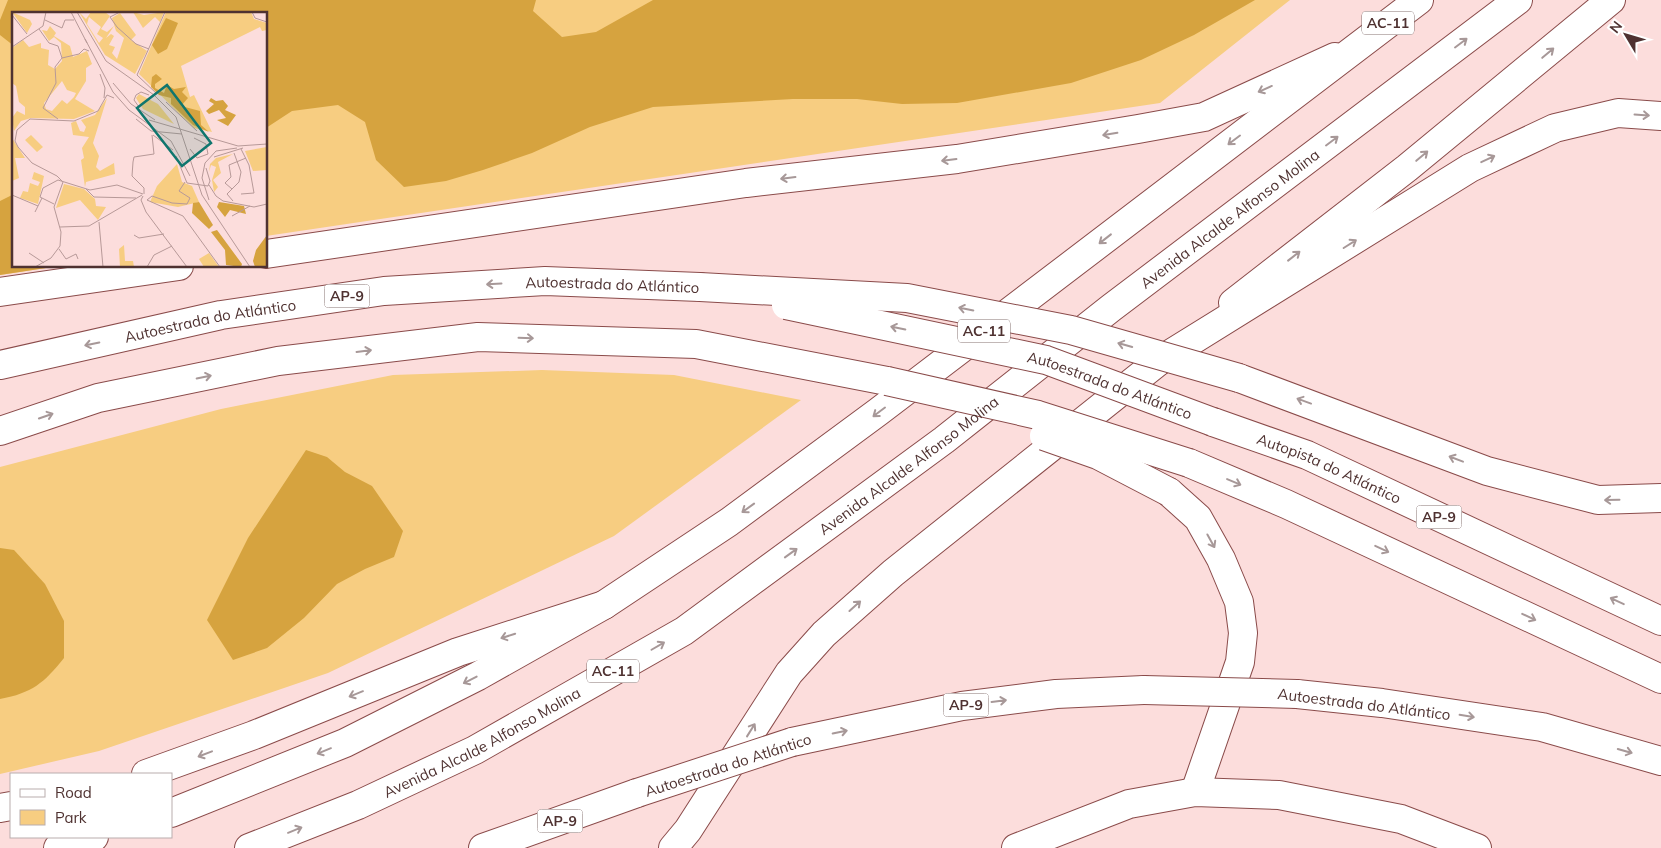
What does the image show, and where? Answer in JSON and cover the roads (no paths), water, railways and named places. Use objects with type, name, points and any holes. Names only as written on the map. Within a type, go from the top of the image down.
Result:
[{"type":"main road","name":"AC-11","points":[[172,813],[345,743],[478,676],[604,604],[729,522],[847,435],[1419,0]]},
{"type":"main road","name":"Avenida Alcalde Alfonso Molina","points":[[250,848],[358,805],[475,750],[684,631],[944,440],[1111,308],[1518,0]]},
{"type":"main road","points":[[682,842],[789,673],[824,634],[893,573],[1159,361],[1407,168],[1611,0]]},
{"type":"main road","points":[[268,254],[746,183],[957,159],[1131,131],[1204,117],[1357,48]]},
{"type":"main road","points":[[1159,361],[1470,168],[1555,128],[1618,113],[1661,116]]},
{"type":"main road","points":[[0,292],[165,268]]},
{"type":"main road","name":"Autoestrada do Atlántico","points":[[0,365],[221,316],[384,291],[545,281],[700,287],[1046,360],[1213,422]]},
{"type":"main road","points":[[700,287],[907,298],[1071,330],[1239,378],[1487,471],[1598,500],[1661,498]]},
{"type":"main road","points":[[0,431],[98,398],[278,361],[478,337],[696,344],[887,380],[1038,416],[1189,463],[1286,504],[1661,679]]},
{"type":"main road","points":[[887,380],[1098,455],[1169,492],[1198,518],[1221,559],[1238,602],[1244,633],[1240,662],[1195,792]]},
{"type":"main road","name":"Autopista do Atlántico","points":[[1213,422],[1306,455],[1661,621]]},
{"type":"main road","points":[[149,773],[254,735],[458,652],[604,604]]},
{"type":"main road","name":"Autoestrada do Atlántico","points":[[483,848],[637,793],[792,742],[962,706],[1056,694],[1144,690],[1297,694],[1382,703],[1542,728],[1661,762]]},
{"type":"main road","points":[[1016,848],[1129,804],[1195,792],[1279,795],[1401,819],[1477,848]]},
{"type":"main road","points":[[1037,848],[1065,830]]},
{"type":"main road","points":[[58,848],[91,838]]}]
